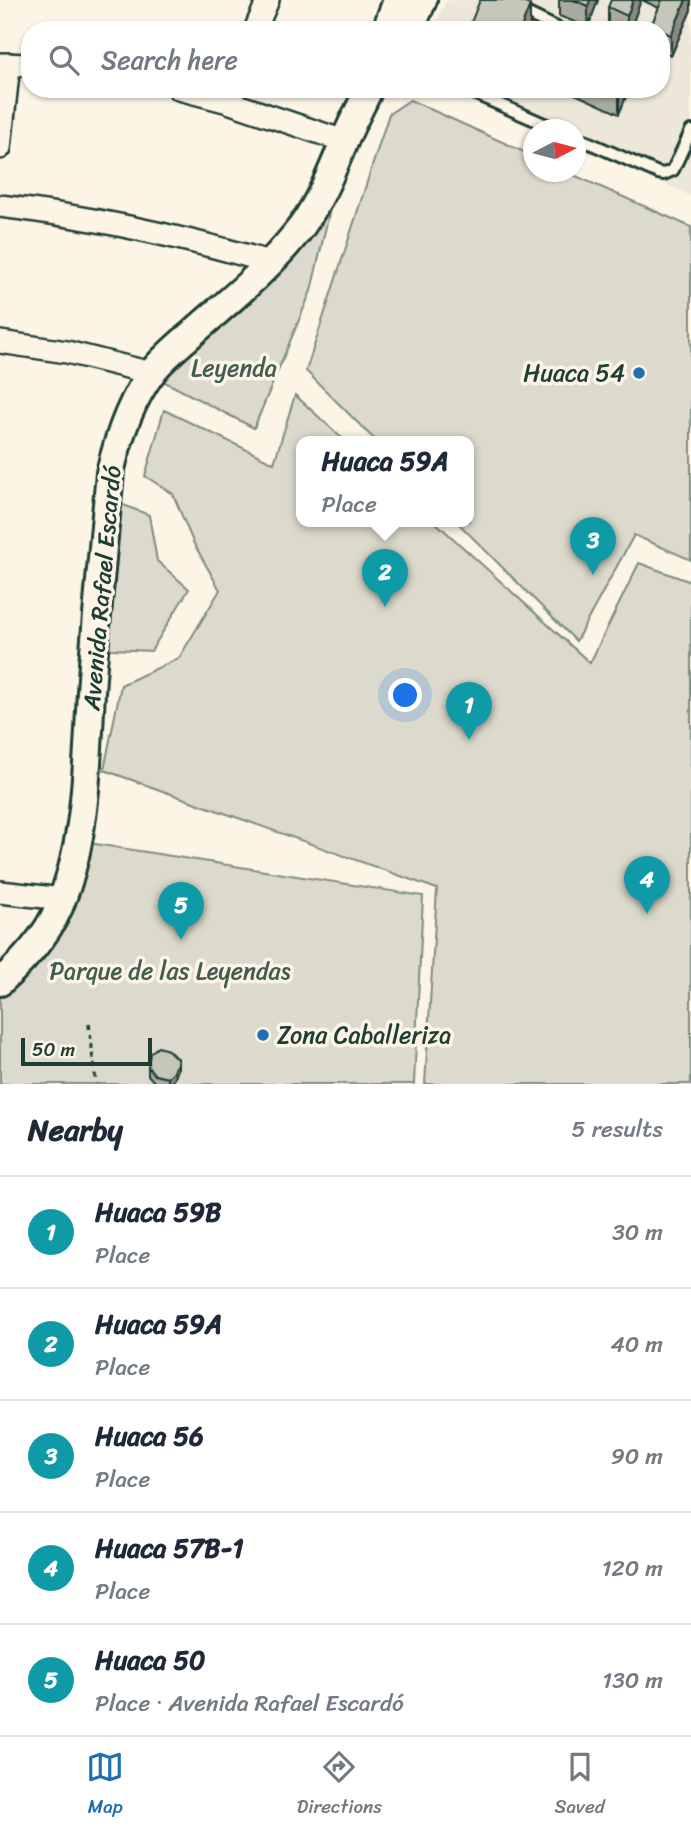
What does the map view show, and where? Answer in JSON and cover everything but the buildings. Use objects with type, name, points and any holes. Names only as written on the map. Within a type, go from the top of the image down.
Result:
[{"type":"street","points":[[260,21],[268,0]]},
{"type":"street","points":[[389,21],[397,0]]},
{"type":"street","points":[[414,21],[423,0]]},
{"type":"street","points":[[0,148],[13,64]]},
{"type":"street","points":[[236,98],[344,141]]},
{"type":"street","name":"Avenida Rafael Escardó","points":[[0,982],[32,949],[50,924],[63,899],[74,860],[81,814],[110,473],[116,445],[129,410],[151,373],[164,358],[294,236],[313,210],[331,175],[365,98]]},
{"type":"street","points":[[0,206],[61,214],[161,233],[269,262]]},
{"type":"street","points":[[0,342],[67,352],[151,373]]},
{"type":"street","points":[[0,892],[63,899]]},
{"type":"lane","points":[[499,0],[542,21]]},
{"type":"lane","points":[[485,98],[533,119]]},
{"type":"lane","points":[[586,141],[664,174],[673,170],[691,131]]},
{"type":"path","points":[[89,1024],[96,1084]]},
{"type":"shaded area","points":[[450,0],[691,0],[691,196],[586,149],[586,119],[523,120],[475,98],[670,98],[670,21],[438,21],[445,2]]},
{"type":"green space","points":[[410,100],[523,151],[523,182],[586,180],[691,227],[691,560],[634,535],[576,641],[462,527],[474,527],[474,436],[371,436],[306,371],[389,114]]},
{"type":"green space","name":"Leyenda","points":[[331,205],[311,291],[254,428],[163,381],[257,286]]},
{"type":"green space","points":[[295,395],[340,436],[296,436],[296,527],[441,527],[590,663],[639,563],[691,582],[691,1084],[425,1084],[437,889],[104,770],[121,685],[179,658],[220,590],[193,542],[173,494],[145,476],[164,410],[274,463]]},
{"type":"green space","points":[[108,499],[149,515],[157,561],[189,589],[151,651],[94,648]]},
{"type":"green space","name":"Parque de las Leyendas","points":[[89,843],[423,896],[414,1084],[0,1084],[0,997],[21,983],[61,930]]},
{"type":"place","name":"Huaca 54","points":[[639,373]]},
{"type":"place","name":"Huaca 56","points":[[593,575]]},
{"type":"place","name":"Huaca 59A","points":[[385,607]]},
{"type":"place","name":"Huaca 59B","points":[[469,740]]},
{"type":"place","name":"Huaca 57B-1","points":[[647,914]]},
{"type":"place","name":"Huaca 50","points":[[181,940]]},
{"type":"place","name":"Zona Caballeriza","points":[[263,1035]]}]
